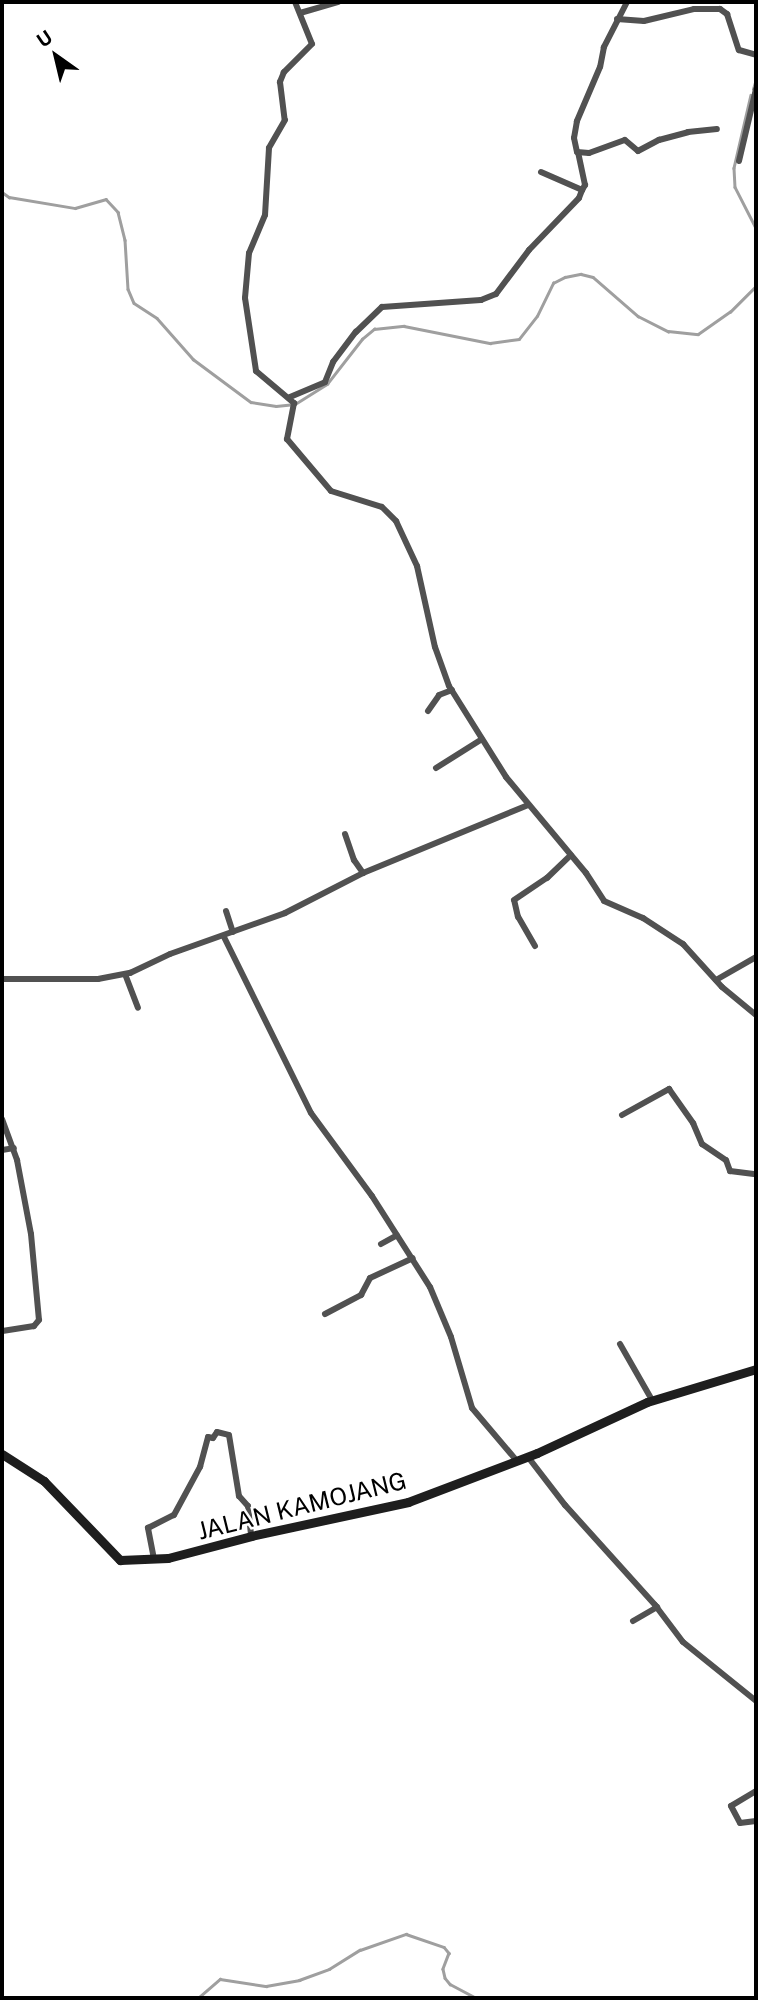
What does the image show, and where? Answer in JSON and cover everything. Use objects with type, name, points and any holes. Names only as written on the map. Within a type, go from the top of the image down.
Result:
[{"type":"main road","name":"JALAN KAMOJANG","points":[[2,1454],[44,1481],[117,1558],[132,1562],[393,1507],[528,1457],[652,1400],[756,1369]]},
{"type":"street","points":[[292,400],[256,371],[245,298],[249,253],[265,218],[269,148],[285,120],[280,82],[284,72],[312,44],[295,2]]},
{"type":"street","points":[[300,13],[338,2]]},
{"type":"street","points":[[292,400],[325,382],[333,362],[356,332],[382,307],[492,297],[529,250],[579,198],[584,185],[574,143],[577,121],[626,2]]},
{"type":"street","points":[[617,19],[644,21],[694,9],[720,9],[727,15],[739,50],[756,55]]},
{"type":"street","points":[[739,161],[756,89]]},
{"type":"street","points":[[578,153],[589,153],[625,140],[638,151],[659,140],[688,132],[717,129]]},
{"type":"street","points":[[541,172],[582,190]]},
{"type":"street","points":[[292,400],[287,439],[324,485],[350,499],[382,507],[400,526],[417,566],[435,647],[452,690],[528,805],[571,855],[606,903],[633,913],[673,937],[756,1015]]},
{"type":"street","points":[[428,711],[439,695],[452,690]]},
{"type":"street","points":[[436,768],[482,739]]},
{"type":"street","points":[[2,979],[98,979],[125,974],[170,954],[285,914],[363,873],[528,805]]},
{"type":"street","points":[[345,834],[354,860],[363,873]]},
{"type":"street","points":[[535,946],[518,918],[514,900],[547,878],[571,855]]},
{"type":"street","points":[[226,911],[233,932]]},
{"type":"street","points":[[224,936],[311,1114],[344,1155],[413,1258],[445,1322],[469,1402],[517,1461]]},
{"type":"street","points":[[716,980],[756,957]]},
{"type":"street","points":[[125,974],[138,1008]]},
{"type":"street","points":[[622,1115],[669,1089],[693,1123],[699,1140],[726,1160],[730,1171],[756,1174]]},
{"type":"street","points":[[2,1119],[14,1148],[31,1234],[39,1320],[34,1326],[2,1331]]},
{"type":"street","points":[[2,1150],[14,1148]]},
{"type":"street","points":[[381,1244],[397,1235]]},
{"type":"street","points":[[325,1314],[361,1294],[370,1278],[413,1258]]},
{"type":"street","points":[[620,1344],[652,1400]]},
{"type":"street","points":[[153,1559],[147,1530],[174,1515],[198,1470],[208,1437],[214,1437],[217,1432],[229,1435],[239,1496],[248,1506],[251,1536]]},
{"type":"street","points":[[528,1457],[565,1505],[657,1607],[683,1643],[756,1701]]},
{"type":"street","points":[[633,1621],[657,1607]]},
{"type":"street","points":[[756,1791],[731,1806],[740,1823],[756,1821]]},
{"type":"waterway","points":[[753,89],[756,79]]},
{"type":"waterway","points":[[751,95],[734,168],[735,187],[756,228]]},
{"type":"waterway","points":[[2,192],[9,197],[75,208],[106,199],[118,212],[125,240],[128,289],[134,303],[157,318],[193,359],[251,402],[276,406],[295,404],[327,384],[362,339],[374,329],[404,326],[490,343],[519,339],[537,316],[553,283],[565,277],[581,274],[593,277],[638,316],[668,331],[698,334],[730,312],[756,286]]},
{"type":"waterway","points":[[198,1998],[220,1979],[266,1986],[299,1980],[329,1969],[360,1950],[406,1934],[444,1947],[449,1953],[443,1969],[445,1978],[450,1984],[476,1998]]}]
